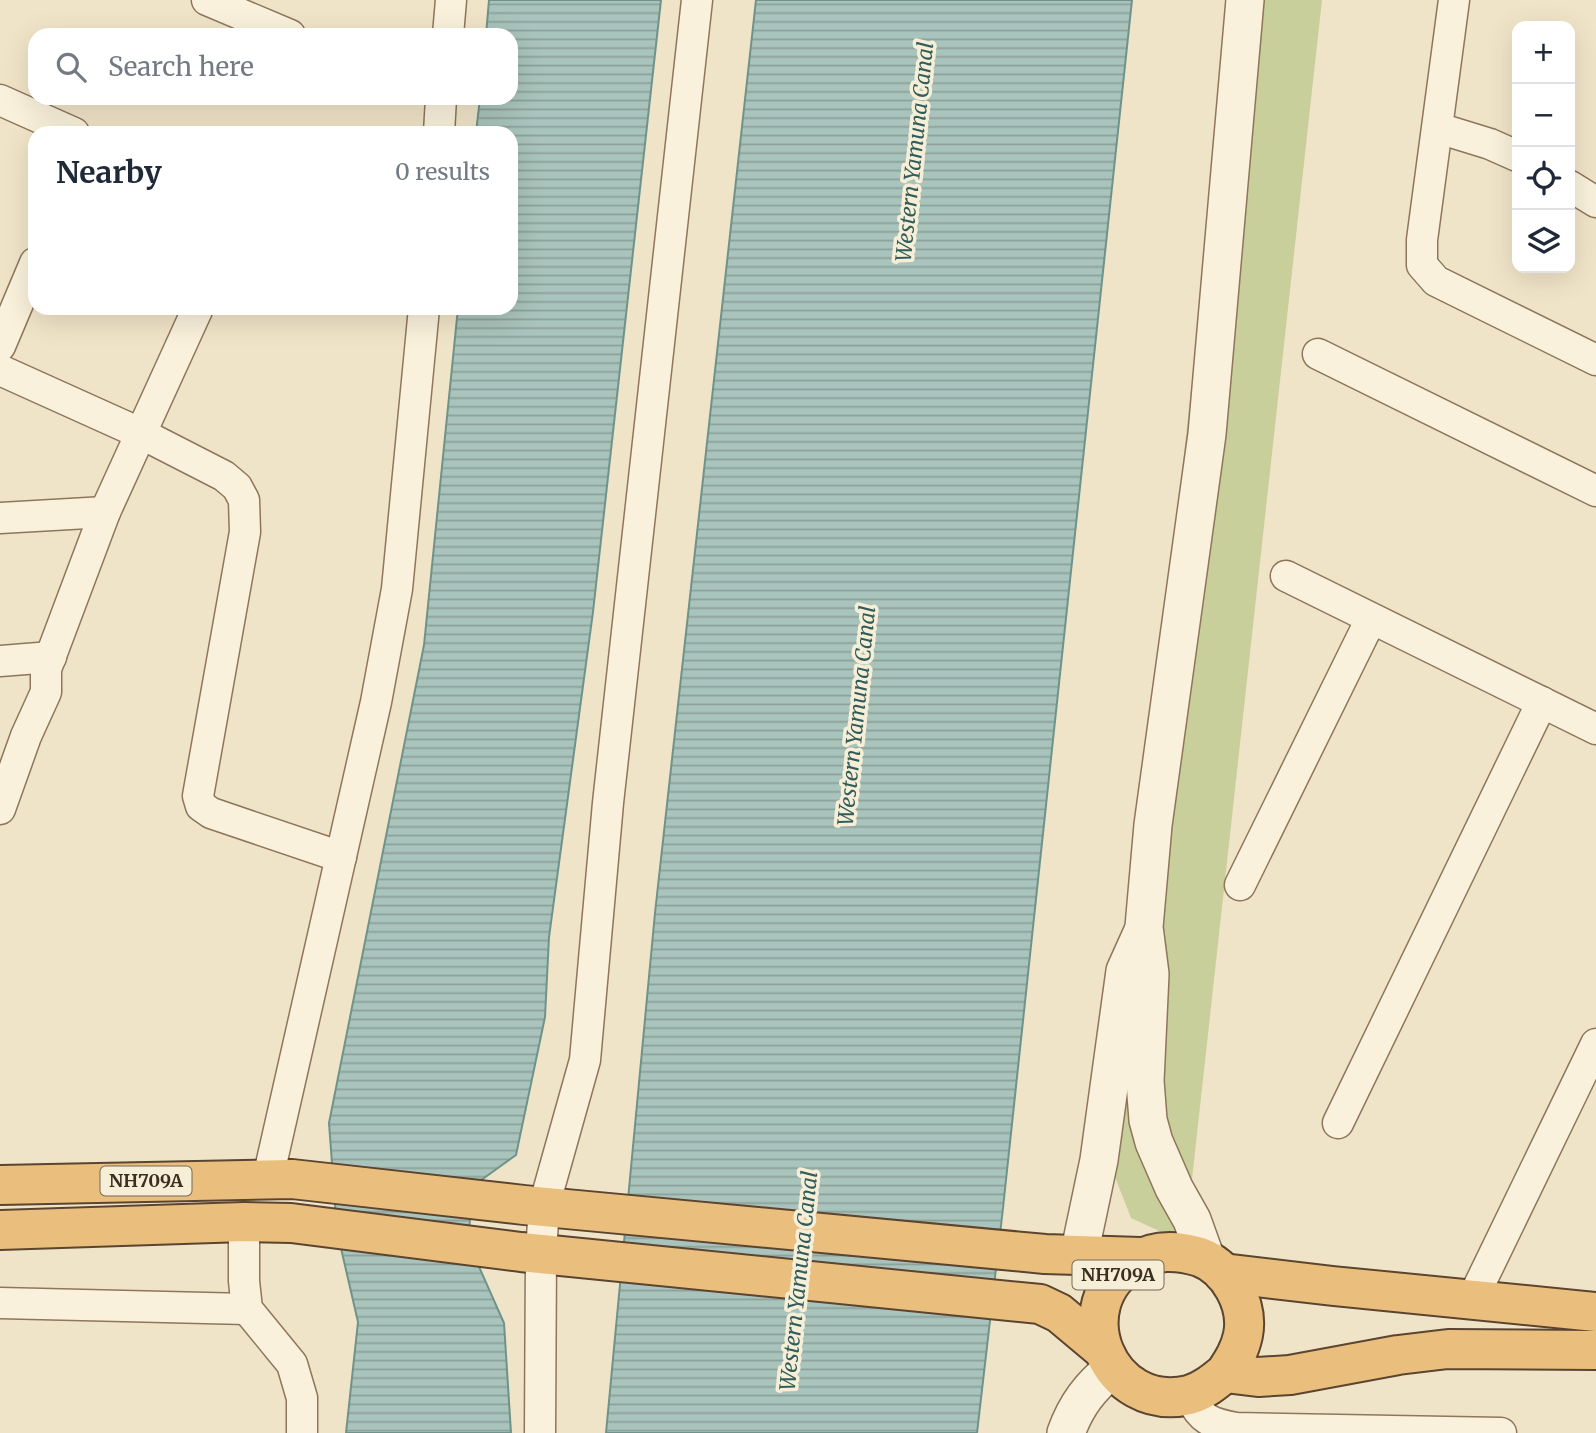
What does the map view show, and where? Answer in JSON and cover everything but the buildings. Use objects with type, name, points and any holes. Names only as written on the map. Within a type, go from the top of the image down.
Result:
[{"type":"highway","name":"NH709A","points":[[0,1185],[280,1178],[1062,1255],[1142,1257]]},
{"type":"highway","name":"NH709A","points":[[0,1230],[244,1222],[291,1223],[541,1253],[1040,1304],[1059,1313],[1107,1358],[1128,1382],[1146,1392],[1167,1396],[1189,1395]]},
{"type":"highway","name":"NH709A","points":[[1107,1358],[1098,1327],[1100,1306],[1109,1285],[1123,1269],[1142,1257],[1163,1251],[1185,1252],[1214,1266],[1472,1300],[1596,1312]]},
{"type":"highway","points":[[1189,1395],[1209,1386],[1225,1373],[1237,1355],[1244,1333],[1243,1312],[1236,1291],[1214,1266]]},
{"type":"highway","points":[[1225,1373],[1258,1377],[1290,1375],[1398,1355],[1448,1349],[1596,1350]]},
{"type":"street","points":[[208,0],[273,28]]},
{"type":"street","points":[[448,28],[451,0]]},
{"type":"street","points":[[540,1433],[541,1253],[544,1206],[584,1060],[609,789],[697,0]]},
{"type":"street","points":[[1214,1266],[1174,1188],[1154,1142],[1148,1120],[1145,1082],[1150,974],[1144,927],[1153,825],[1207,434],[1245,0]]},
{"type":"street","points":[[1454,0],[1422,240],[1422,265],[1436,281],[1596,360]]},
{"type":"street","points":[[0,100],[59,126]]},
{"type":"street","points":[[440,126],[441,105]]},
{"type":"street","points":[[1437,128],[1512,154]]},
{"type":"street","points":[[1575,189],[1596,202]]},
{"type":"street","points":[[0,346],[28,280]]},
{"type":"street","points":[[0,809],[26,736],[46,692],[46,669],[105,512],[195,315]]},
{"type":"street","points":[[280,1178],[341,857],[376,702],[397,589],[423,315]]},
{"type":"street","points":[[1318,354],[1595,486]]},
{"type":"street","points":[[0,370],[142,434],[224,476],[237,487],[244,500],[245,532],[199,778],[198,796],[201,806],[211,813],[341,857]]},
{"type":"street","points":[[0,518],[105,512]]},
{"type":"street","points":[[1286,576],[1596,729]]},
{"type":"street","points":[[1240,885],[1371,619]]},
{"type":"street","points":[[0,661],[51,657]]},
{"type":"street","points":[[1338,1123],[1542,702]]},
{"type":"street","points":[[1062,1255],[1098,1160],[1125,971],[1144,927]]},
{"type":"street","points":[[1472,1300],[1596,1044]]},
{"type":"street","points":[[244,1222],[247,1309],[292,1364],[302,1398],[302,1433]]},
{"type":"street","points":[[0,1303],[247,1309]]},
{"type":"street","points":[[1066,1433],[1081,1400],[1095,1382],[1107,1358]]},
{"type":"street","points":[[1189,1395],[1198,1413],[1215,1424],[1236,1428],[1501,1433]]},
{"type":"green space","points":[[1233,0],[1322,0],[1185,1243],[1131,1218],[1108,1159]]},
{"type":"water","points":[[489,0],[661,0],[593,612],[549,937],[545,1017],[516,1155],[473,1186],[468,1242],[504,1323],[511,1433],[346,1433],[358,1322],[337,1231],[329,1123],[424,645],[457,315],[518,315],[518,126],[477,126],[479,105],[518,105],[518,28],[487,28]]},
{"type":"water","name":"Western Yamuna Canal","points":[[756,0],[1132,0],[977,1433],[606,1433],[655,913]]}]
